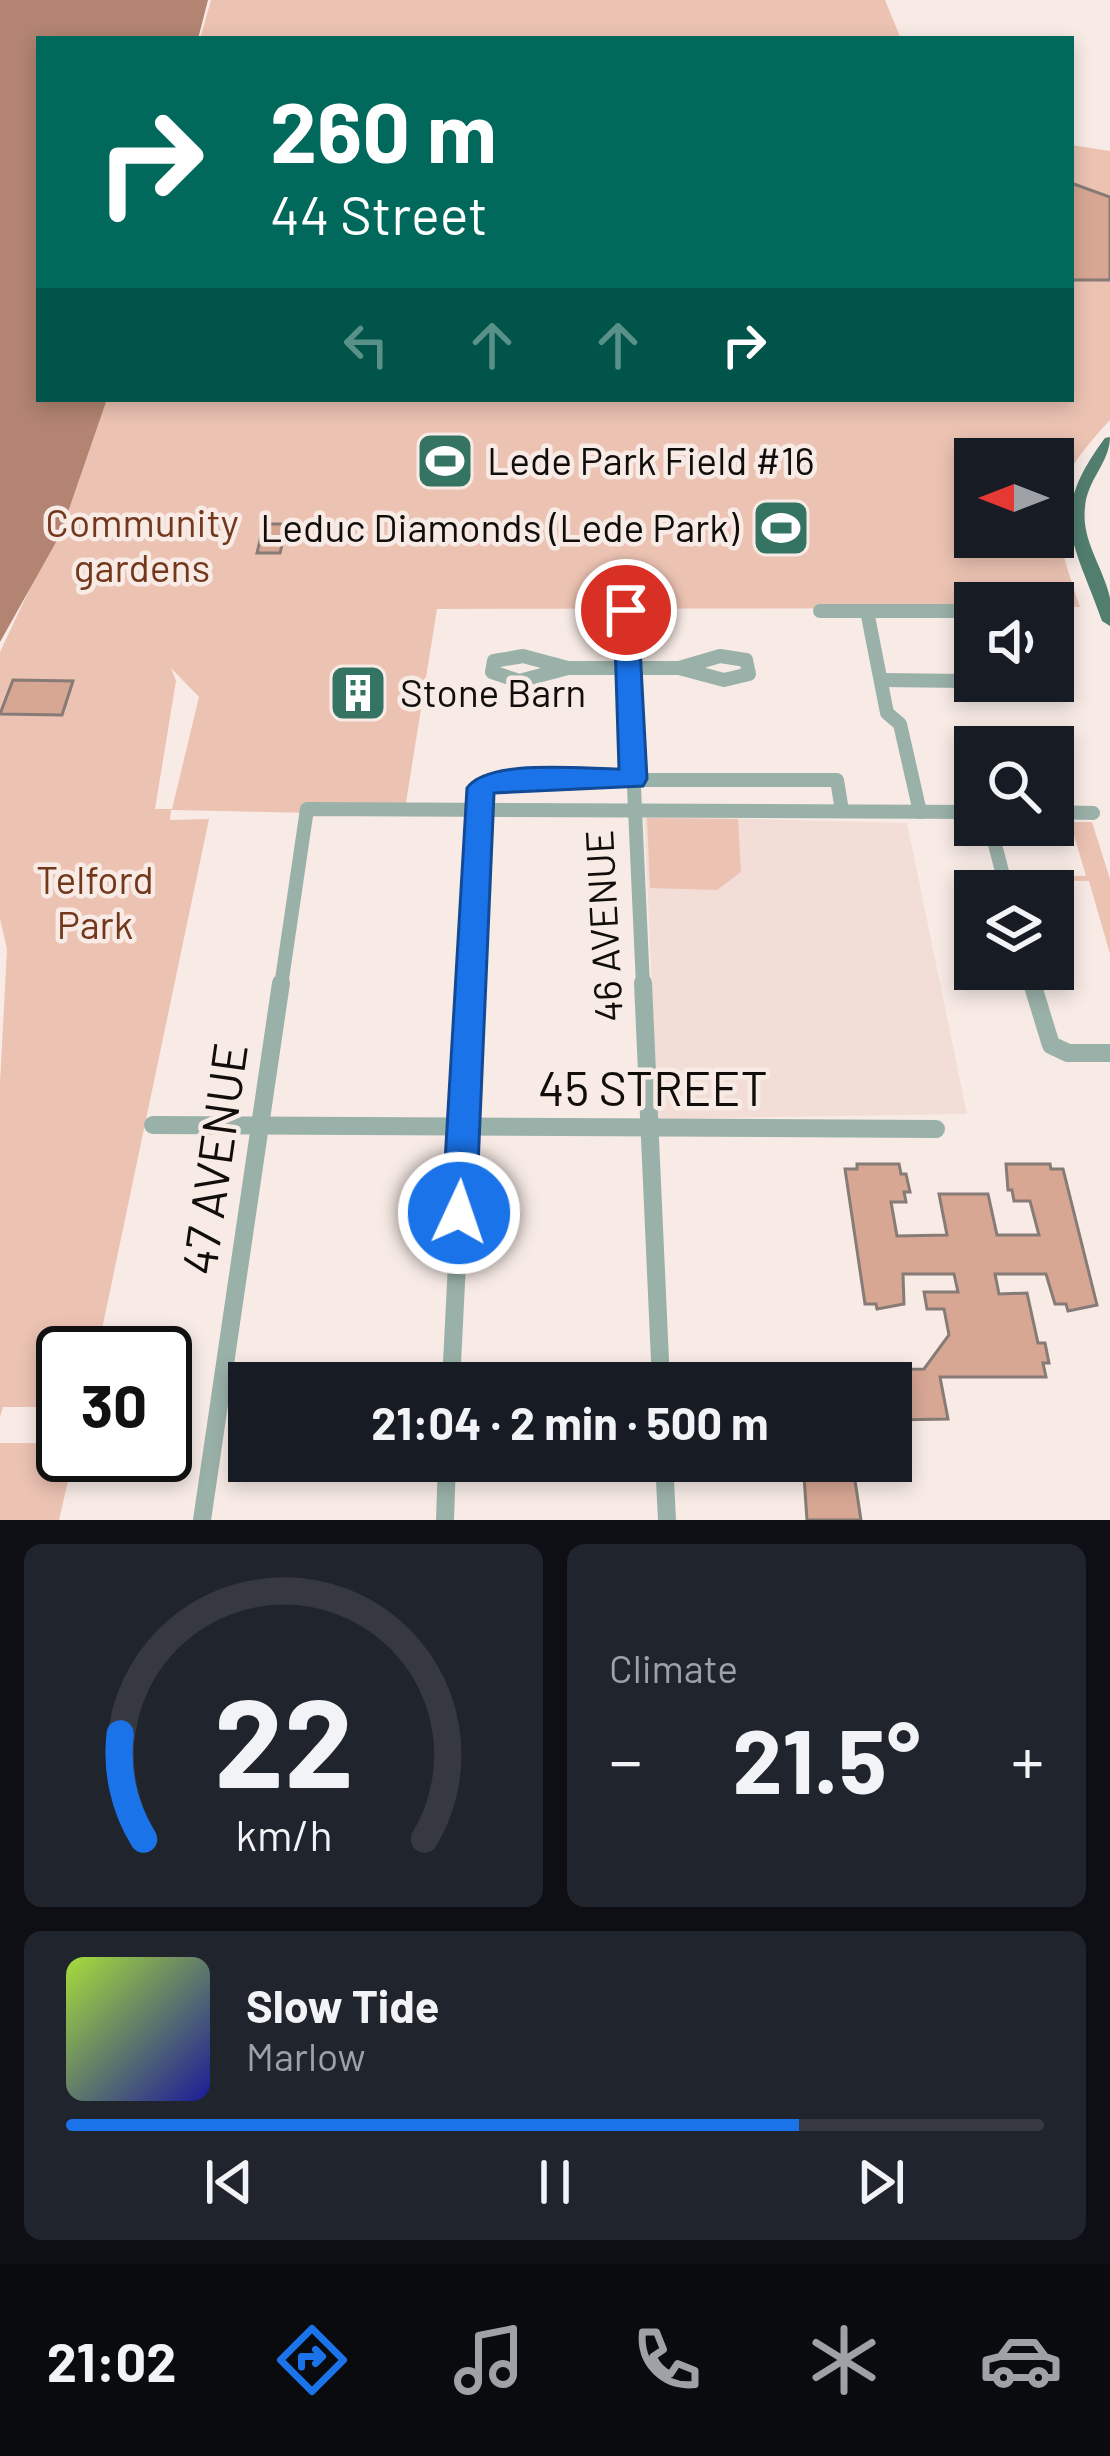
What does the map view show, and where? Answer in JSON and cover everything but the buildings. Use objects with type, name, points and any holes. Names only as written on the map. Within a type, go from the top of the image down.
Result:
[{"type":"main road","points":[[1110,441],[1079,482],[1075,518],[1110,621]]},
{"type":"street","name":"46 AVENUE","points":[[626,610],[660,1362]]},
{"type":"street","points":[[820,611],[954,611]]},
{"type":"street","points":[[867,611],[887,713],[900,724],[920,812]]},
{"type":"street","points":[[568,668],[538,657],[505,656],[496,659],[492,672],[501,679],[532,680],[568,668],[679,668]]},
{"type":"street","points":[[881,680],[954,681]]},
{"type":"street","points":[[452,1362],[481,788],[497,780],[837,780],[842,812]]},
{"type":"street","name":"47 AVENUE","points":[[202,1520],[307,809],[479,810]]},
{"type":"street","points":[[479,810],[954,812]]},
{"type":"street","points":[[1074,813],[1094,813]]},
{"type":"street","points":[[1033,990],[1046,1039],[1056,1049],[1110,1053]]},
{"type":"street","name":"45 STREET","points":[[154,1125],[936,1129]]},
{"type":"street","points":[[445,1520],[447,1482]]},
{"type":"street","points":[[665,1482],[667,1520]]},
{"type":"shaded area","points":[[0,0],[208,0],[199,36],[36,36],[36,402],[106,402],[60,535],[0,642]]},
{"type":"shaded area","points":[[644,816],[907,823],[967,1114],[658,1119]]},
{"type":"green space","points":[[211,0],[885,0],[900,36],[201,36]]},
{"type":"green space","points":[[1074,145],[1110,151],[1110,420],[1074,465],[1074,438],[954,438],[954,558],[1065,558],[1072,582],[954,582],[954,608],[437,609],[404,815],[171,810],[170,820],[209,819],[103,1326],[36,1326],[36,1407],[3,1407],[0,1417],[0,1083],[7,949],[0,919],[0,652],[73,497],[100,402],[1074,402]],"holes":[[[171,668],[199,697],[172,809],[155,809],[176,681]]]},
{"type":"green space","points":[[647,818],[738,819],[741,872],[717,890],[650,888]]},
{"type":"green space","points":[[1074,822],[1092,822],[1110,879],[1110,954],[1089,881],[1074,881],[1074,876],[1086,876]]},
{"type":"green space","points":[[0,1443],[36,1443],[36,1482],[68,1482],[59,1520],[0,1520]]},
{"type":"place","name":"Lede Park Field #16","points":[[445,461]]},
{"type":"place","name":"Leduc Diamonds (Lede Park)","points":[[781,528]]},
{"type":"place","name":"Stone Barn","points":[[358,693]]},
{"type":"route","points":[[459,1213],[481,788],[497,780],[634,779],[626,610]]},
{"type":"park label","name":"Community gardens","points":[[142,546]]},
{"type":"park label","name":"Telford Park","points":[[95,902]]}]
